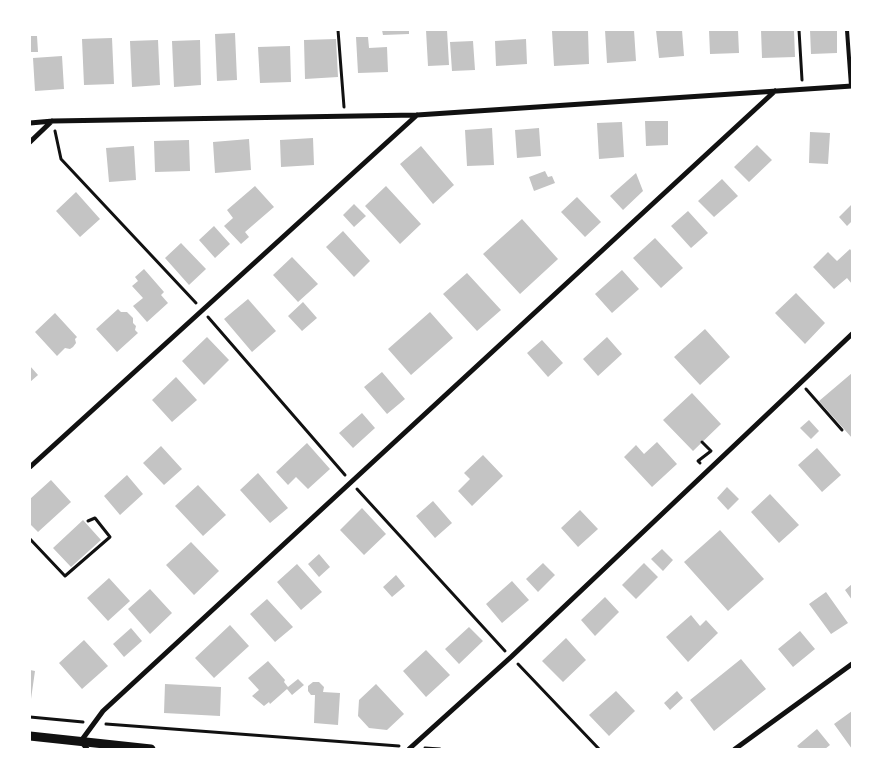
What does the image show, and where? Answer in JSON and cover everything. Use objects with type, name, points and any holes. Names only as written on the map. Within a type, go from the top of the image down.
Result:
[{"type":"street","points":[[30,123],[52,121],[417,115],[851,86]]},
{"type":"street","points":[[81,741],[103,711],[775,91]]},
{"type":"street","points":[[30,467],[417,115]]},
{"type":"street","points":[[30,142],[52,121]]},
{"type":"street","points":[[410,748],[511,657],[852,334]]},
{"type":"street","points":[[735,749],[852,664]]},
{"type":"street","points":[[30,736],[151,749]]},
{"type":"street","points":[[81,741],[86,749]]},
{"type":"lane","points":[[847,30],[851,86]]},
{"type":"path","points":[[338,30],[345,116]]},
{"type":"path","points":[[799,30],[803,88]]},
{"type":"path","points":[[52,121],[61,159],[203,311],[351,482],[598,749]]},
{"type":"path","points":[[801,382],[842,430]]},
{"type":"path","points":[[702,442],[710,450]]},
{"type":"path","points":[[30,539],[65,576],[110,537],[95,518],[88,521]]},
{"type":"path","points":[[30,717],[440,749]]},
{"type":"building","points":[[382,30],[409,30],[409,34],[383,35]]},
{"type":"building","points":[[426,30],[447,30],[449,65],[428,66]]},
{"type":"building","points":[[588,30],[589,64],[554,66],[552,31]]},
{"type":"building","points":[[605,30],[634,30],[636,61],[607,63]]},
{"type":"building","points":[[656,30],[682,30],[684,56],[659,58]]},
{"type":"building","points":[[709,30],[738,30],[739,53],[710,54]]},
{"type":"building","points":[[761,30],[794,30],[795,57],[762,58]]},
{"type":"building","points":[[810,30],[837,30],[837,53],[811,54]]},
{"type":"building","points":[[235,33],[237,80],[217,81],[215,34]]},
{"type":"building","points":[[30,36],[37,36],[38,52],[30,52]]},
{"type":"building","points":[[356,37],[368,37],[369,48],[387,47],[388,72],[358,73]]},
{"type":"building","points":[[112,38],[114,84],[84,85],[82,39]]},
{"type":"building","points":[[336,39],[338,77],[305,79],[304,40]]},
{"type":"building","points":[[526,39],[527,64],[496,66],[495,41]]},
{"type":"building","points":[[158,40],[160,85],[132,87],[130,41]]},
{"type":"building","points":[[200,40],[201,85],[174,87],[172,41]]},
{"type":"building","points":[[473,41],[475,70],[452,71],[450,42]]},
{"type":"building","points":[[290,46],[291,82],[260,83],[258,47]]},
{"type":"building","points":[[62,56],[64,89],[35,91],[33,58]]},
{"type":"building","points":[[645,121],[668,121],[668,145],[646,146]]},
{"type":"building","points":[[622,122],[624,157],[599,159],[597,123]]},
{"type":"building","points":[[492,128],[494,165],[467,166],[465,130]]},
{"type":"building","points":[[539,128],[541,156],[517,158],[515,130]]},
{"type":"building","points":[[810,132],[830,133],[828,164],[809,163]]},
{"type":"building","points":[[313,138],[314,165],[281,167],[280,140]]},
{"type":"building","points":[[249,139],[251,170],[215,173],[213,142]]},
{"type":"building","points":[[189,140],[190,171],[155,172],[154,141]]},
{"type":"building","points":[[757,145],[772,160],[749,182],[734,167]]},
{"type":"building","points":[[134,146],[136,180],[109,182],[106,148]]},
{"type":"building","points":[[421,146],[454,185],[433,204],[400,164]]},
{"type":"building","points":[[545,171],[548,177],[552,176],[555,183],[534,191],[529,177]]},
{"type":"building","points":[[636,173],[643,191],[623,210],[610,196]]},
{"type":"building","points":[[722,179],[738,196],[714,217],[698,201]]},
{"type":"building","points":[[255,186],[274,207],[245,232],[249,237],[241,244],[224,226],[233,218],[227,210]]},
{"type":"building","points":[[386,186],[421,224],[400,244],[365,206]]},
{"type":"building","points":[[76,192],[100,219],[80,237],[56,211]]},
{"type":"building","points":[[577,197],[601,222],[585,237],[561,212]]},
{"type":"building","points":[[354,204],[366,216],[354,227],[343,215]]},
{"type":"building","points":[[852,204],[852,221],[847,226],[839,217]]},
{"type":"building","points":[[688,211],[708,233],[691,248],[671,226]]},
{"type":"building","points":[[522,219],[558,259],[520,294],[483,254]]},
{"type":"building","points":[[214,226],[230,244],[215,258],[199,240]]},
{"type":"building","points":[[343,231],[370,261],[354,277],[326,247]]},
{"type":"building","points":[[655,238],[683,268],[661,288],[633,258]]},
{"type":"building","points":[[181,243],[206,269],[189,285],[165,258]]},
{"type":"building","points":[[850,249],[852,252],[852,284],[847,278],[834,289],[813,267],[828,252],[837,261]]},
{"type":"building","points":[[292,257],[318,284],[298,302],[273,275]]},
{"type":"building","points":[[144,269],[164,292],[161,295],[168,303],[147,322],[133,306],[143,298],[132,286],[138,281],[135,277]]},
{"type":"building","points":[[622,270],[639,289],[612,313],[595,294]]},
{"type":"building","points":[[467,273],[501,310],[477,331],[443,294]]},
{"type":"building","points":[[796,293],[825,323],[805,344],[775,313]]},
{"type":"building","points":[[248,299],[276,331],[252,352],[224,319]]},
{"type":"building","points":[[303,302],[317,318],[302,331],[288,316]]},
{"type":"building","points":[[118,309],[121,312],[127,312],[133,318],[133,323],[136,326],[135,330],[138,333],[117,352],[96,329]]},
{"type":"building","points":[[430,312],[453,338],[411,375],[388,349]]},
{"type":"building","points":[[55,313],[77,337],[73,347],[70,349],[65,348],[57,356],[35,332]]},
{"type":"building","points":[[705,329],[730,357],[700,385],[674,357]]},
{"type":"building","points":[[207,337],[229,360],[204,385],[182,361]]},
{"type":"building","points":[[607,337],[622,354],[598,376],[583,359]]},
{"type":"building","points":[[542,340],[563,363],[548,377],[527,353]]},
{"type":"building","points":[[30,366],[38,375],[30,382]]},
{"type":"building","points":[[382,372],[405,399],[387,414],[364,387]]},
{"type":"building","points":[[852,373],[852,438],[819,401]]},
{"type":"building","points":[[176,377],[197,400],[172,422],[152,400]]},
{"type":"building","points":[[692,393],[721,424],[693,451],[663,420]]},
{"type":"building","points":[[362,413],[375,428],[353,448],[339,433]]},
{"type":"building","points":[[809,420],[819,431],[811,439],[800,428]]},
{"type":"building","points":[[657,442],[677,464],[652,487],[624,457],[636,445],[644,454]]},
{"type":"building","points":[[307,443],[330,469],[308,489],[296,477],[288,485],[276,472]]},
{"type":"building","points":[[161,446],[182,469],[164,485],[143,463]]},
{"type":"building","points":[[817,448],[841,475],[822,492],[798,465]]},
{"type":"building","points":[[483,455],[503,476],[472,506],[458,491],[470,479],[464,473]]},
{"type":"building","points":[[258,473],[288,508],[270,523],[240,490]]},
{"type":"building","points":[[127,475],[143,494],[120,515],[104,496]]},
{"type":"building","points":[[51,480],[71,502],[38,532],[30,524],[30,499]]},
{"type":"building","points":[[198,485],[226,515],[203,536],[175,506]]},
{"type":"building","points":[[727,487],[739,499],[728,510],[717,498]]},
{"type":"building","points":[[770,494],[799,525],[779,543],[751,512]]},
{"type":"building","points":[[433,501],[452,523],[435,538],[416,516]]},
{"type":"building","points":[[362,508],[386,534],[364,555],[340,530]]},
{"type":"building","points":[[580,510],[598,529],[578,547],[561,528]]},
{"type":"building","points":[[83,520],[101,540],[71,567],[53,548]]},
{"type":"building","points":[[720,530],[764,579],[728,611],[684,562]]},
{"type":"building","points":[[191,542],[219,571],[194,595],[166,565]]},
{"type":"building","points":[[662,549],[673,560],[663,571],[651,559]]},
{"type":"building","points":[[319,554],[330,567],[319,577],[308,564]]},
{"type":"building","points":[[543,563],[555,575],[538,592],[526,579]]},
{"type":"building","points":[[644,563],[658,577],[636,599],[622,585]]},
{"type":"building","points":[[297,564],[322,592],[301,610],[277,582]]},
{"type":"building","points":[[396,575],[405,586],[392,597],[383,587]]},
{"type":"building","points":[[109,578],[130,601],[108,621],[87,598]]},
{"type":"building","points":[[512,581],[529,600],[502,623],[486,604]]},
{"type":"building","points":[[852,584],[852,600],[845,590]]},
{"type":"building","points":[[150,589],[172,613],[150,634],[128,609]]},
{"type":"building","points":[[826,592],[848,623],[831,634],[809,604]]},
{"type":"building","points":[[605,597],[619,612],[595,636],[581,620]]},
{"type":"building","points":[[267,599],[293,627],[275,642],[250,614]]},
{"type":"building","points":[[691,615],[700,626],[706,620],[718,633],[688,662],[666,637]]},
{"type":"building","points":[[230,625],[249,646],[214,678],[195,658]]},
{"type":"building","points":[[469,627],[483,641],[459,664],[445,649]]},
{"type":"building","points":[[131,628],[142,641],[124,657],[113,644]]},
{"type":"building","points":[[800,631],[815,649],[793,667],[778,649]]},
{"type":"building","points":[[566,638],[586,660],[563,682],[542,661]]},
{"type":"building","points":[[84,640],[108,666],[82,689],[59,663]]},
{"type":"building","points":[[426,650],[450,675],[426,697],[403,671]]},
{"type":"building","points":[[741,659],[766,689],[714,731],[690,700]]},
{"type":"building","points":[[268,661],[285,680],[284,682],[288,687],[298,679],[304,685],[292,695],[287,689],[270,704],[269,702],[264,706],[252,696],[259,690],[248,678]]},
{"type":"building","points":[[30,670],[35,671],[31,699],[30,699]]},
{"type":"building","points":[[313,682],[319,682],[324,687],[323,692],[340,693],[338,725],[314,723],[315,695],[311,695],[308,691],[308,686]]},
{"type":"building","points":[[165,684],[221,687],[220,716],[164,713]]},
{"type":"building","points":[[376,684],[404,714],[387,730],[369,728],[358,716],[359,700]]},
{"type":"building","points":[[616,691],[635,711],[609,736],[589,715]]},
{"type":"building","points":[[677,691],[683,698],[670,710],[664,703]]},
{"type":"building","points":[[852,711],[852,749],[834,724]]},
{"type":"building","points":[[817,729],[830,745],[825,749],[800,749],[797,746]]}]
